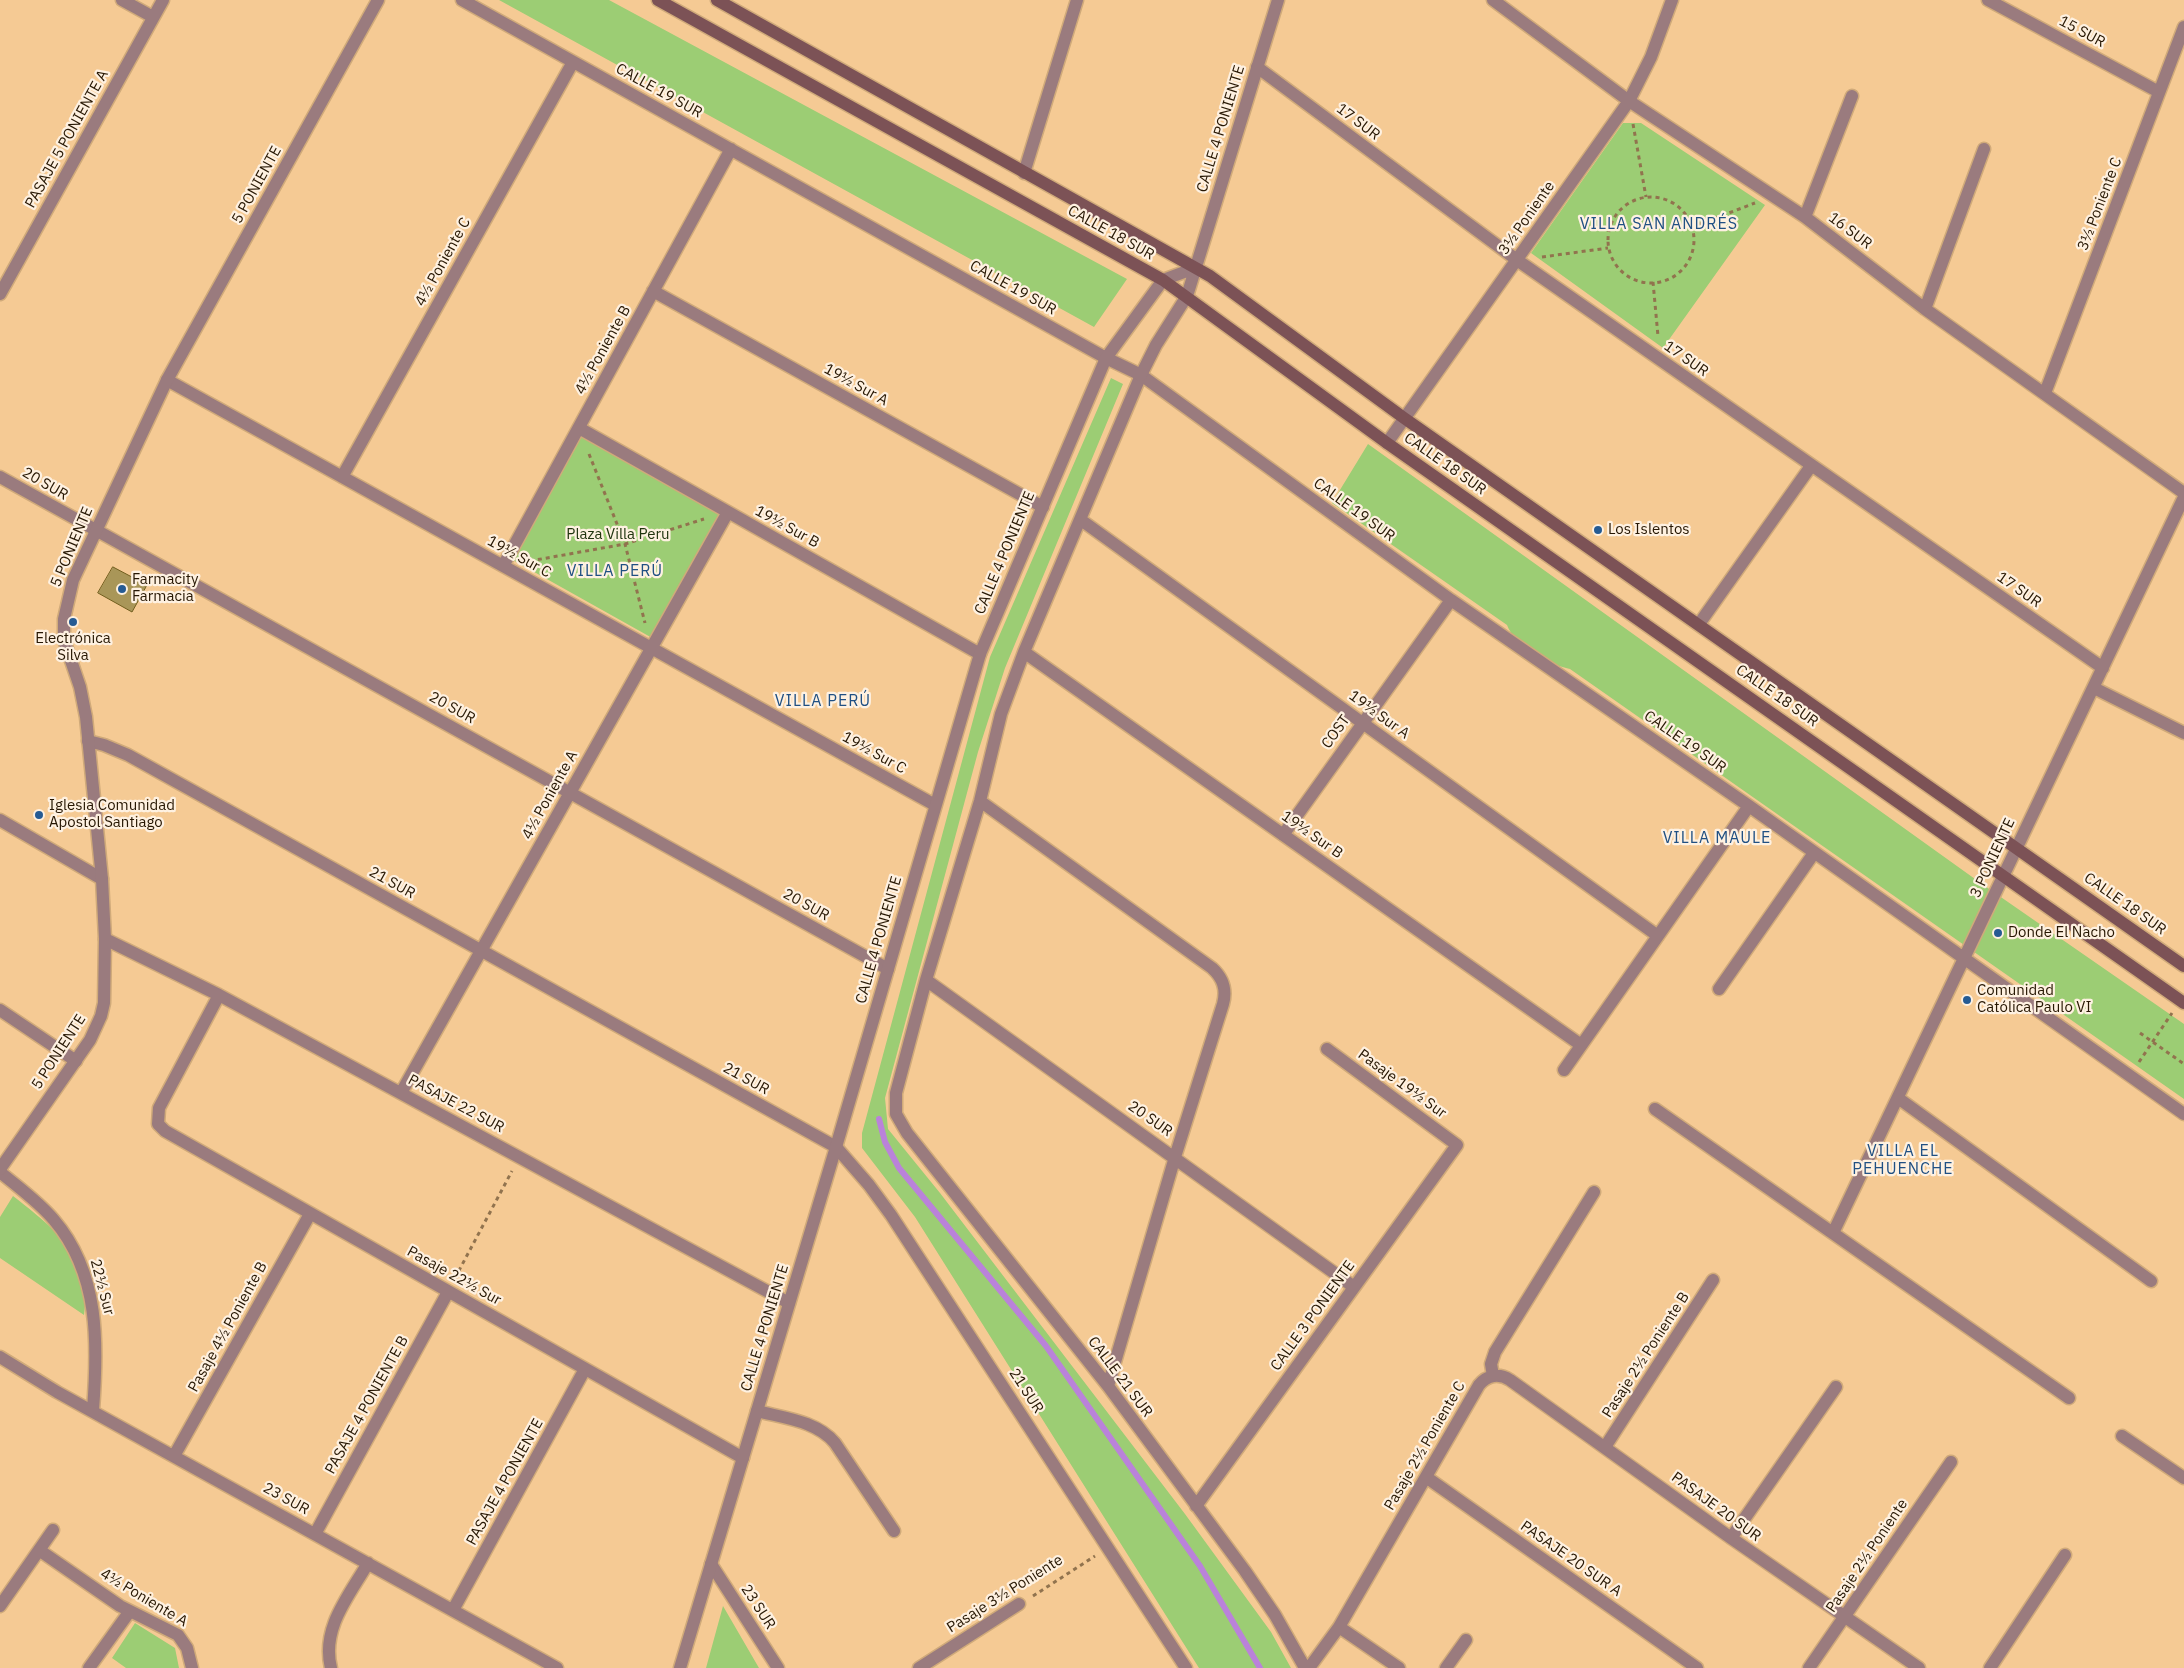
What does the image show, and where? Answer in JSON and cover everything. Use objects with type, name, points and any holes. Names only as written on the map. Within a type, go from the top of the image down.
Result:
[{"type":"main road","name":"CALLE 18 SUR","points":[[658,0],[1163,280],[1387,443],[2003,874],[2182,1002]]},
{"type":"main road","name":"CALLE 18 SUR","points":[[717,0],[1218,282],[1404,418],[2016,846],[2184,966]]},
{"type":"street","points":[[122,0],[154,17]]},
{"type":"street","name":"PASAJE 5 PONIENTE A","points":[[0,294],[163,0]]},
{"type":"street","name":"5 PONIENTE","points":[[0,1171],[96,1029],[101,1016],[105,990],[102,879],[86,717],[80,687],[64,640],[64,618],[73,580],[168,380],[378,0]]},
{"type":"street","name":"CALLE 19 SUR","points":[[462,0],[1141,376],[1451,600],[1749,806],[2184,1114]]},
{"type":"street","points":[[1024,173],[1077,0]]},
{"type":"street","name":"CALLE 4 PONIENTE","points":[[896,1114],[896,1093],[926,980],[980,801],[1001,714],[1024,652],[1141,376],[1156,345],[1186,296],[1278,0]]},
{"type":"street","name":"16 SUR","points":[[1494,0],[1629,101],[1805,217],[1925,309],[2045,393],[2184,495]]},
{"type":"street","name":"3½ Poniente","points":[[1387,443],[1629,101],[1651,57],[1672,0]]},
{"type":"street","name":"15 SUR","points":[[1988,0],[2159,92]]},
{"type":"street","name":"3½ Poniente C","points":[[2045,393],[2184,27]]},
{"type":"street","name":"4½ Poniente C","points":[[342,477],[573,62]]},
{"type":"street","name":"17 SUR","points":[[1257,68],[1517,260],[2103,668]]},
{"type":"street","points":[[1805,217],[1852,96]]},
{"type":"street","name":"4½ Poniente B","points":[[503,566],[731,150]]},
{"type":"street","points":[[1925,309],[1984,150]]},
{"type":"street","points":[[1163,280],[1195,268]]},
{"type":"street","name":"CALLE 4 PONIENTE","points":[[680,1668],[836,1147],[980,654],[1106,358],[1163,280]]},
{"type":"street","name":"19½ Sur A","points":[[653,291],[1043,507]]},
{"type":"street","name":"19½ Sur C","points":[[168,380],[935,805]]},
{"type":"street","name":"19½ Sur B","points":[[579,428],[980,654]]},
{"type":"street","points":[[1699,624],[1811,466]]},
{"type":"street","name":"20 SUR","points":[[0,476],[888,969]]},
{"type":"street","name":"3 PONIENTE","points":[[1833,1233],[2016,846],[2094,688],[2184,495]]},
{"type":"street","name":"4½ Poniente A","points":[[401,1093],[728,512]]},
{"type":"street","name":"19½ Sur A","points":[[1081,520],[1658,936]]},
{"type":"street","name":"COST","points":[[1283,835],[1451,600]]},
{"type":"street","name":"19½ Sur B","points":[[1024,652],[1581,1046]]},
{"type":"street","points":[[2094,688],[2184,733]]},
{"type":"street","name":"21 SUR","points":[[88,741],[104,745],[128,755],[836,1147],[869,1185],[891,1215],[1109,1547],[1186,1668]]},
{"type":"street","points":[[980,801],[1204,962],[1221,978],[1225,997],[1175,1157],[1108,1386]]},
{"type":"street","points":[[1564,1070],[1749,806]]},
{"type":"street","points":[[0,820],[102,879]]},
{"type":"street","points":[[1718,989],[1814,853]]},
{"type":"street","name":"PASAJE 22 SUR","points":[[105,939],[219,995],[789,1303]]},
{"type":"street","name":"20 SUR","points":[[926,980],[1354,1287]]},
{"type":"street","name":"Pasaje 22½ Sur","points":[[219,995],[162,1100],[158,1124],[177,1139],[743,1458]]},
{"type":"street","points":[[0,1010],[76,1061]]},
{"type":"street","name":"Pasaje 19½ Sur","points":[[1327,1049],[1457,1145]]},
{"type":"street","points":[[1898,1098],[2151,1281]]},
{"type":"street","points":[[1655,1109],[2069,1398]]},
{"type":"street","name":"CALLE 21 SUR","points":[[896,1114],[907,1133],[1108,1386],[1275,1615],[1305,1668]]},
{"type":"street","name":"CALLE 3 PONIENTE","points":[[1196,1506],[1457,1145]]},
{"type":"street","name":"22½ Sur","points":[[0,1171],[54,1220],[70,1242],[82,1265],[95,1325],[97,1357],[93,1410]]},
{"type":"street","points":[[1493,1376],[1491,1364],[1495,1352],[1594,1192]]},
{"type":"street","name":"Pasaje 4½ Poniente B","points":[[174,1456],[310,1214]]},
{"type":"street","name":"Pasaje 2½ Poniente B","points":[[1605,1447],[1714,1280]]},
{"type":"street","name":"PASAJE 4 PONIENTE B","points":[[315,1534],[448,1292]]},
{"type":"street","name":"23 SUR","points":[[0,1357],[50,1388],[93,1410],[557,1668]]},
{"type":"street","name":"PASAJE 4 PONIENTE","points":[[453,1610],[585,1369]]},
{"type":"street","name":"PASAJE 20 SUR","points":[[1493,1376],[1505,1377],[1510,1380],[1731,1538],[1919,1668]]},
{"type":"street","name":"Pasaje 2½ Poniente C","points":[[1309,1668],[1339,1627],[1479,1385],[1493,1376]]},
{"type":"street","points":[[1731,1538],[1836,1387]]},
{"type":"street","points":[[757,1411],[810,1425],[825,1432],[835,1443],[894,1531]]},
{"type":"street","points":[[2122,1436],[2184,1478]]},
{"type":"street","name":"Pasaje 2½ Poniente","points":[[1809,1668],[1846,1618],[1951,1462]]},
{"type":"street","name":"PASAJE 20 SUR A","points":[[1426,1477],[1697,1668]]},
{"type":"street","points":[[0,1606],[52,1530]]},
{"type":"street","name":"4½ Poniente A","points":[[39,1550],[106,1597],[178,1635],[187,1648],[192,1668]]},
{"type":"street","points":[[1990,1668],[2065,1555]]},
{"type":"street","points":[[331,1668],[328,1656],[330,1632],[368,1563]]},
{"type":"street","name":"23 SUR","points":[[711,1564],[778,1668]]},
{"type":"street","name":"Pasaje 3½ Poniente","points":[[919,1668],[1019,1604]]},
{"type":"street","points":[[89,1668],[130,1611]]},
{"type":"street","points":[[1339,1627],[1398,1668]]},
{"type":"street","points":[[1446,1668],[1466,1640]]},
{"type":"path","points":[[1629,101],[1646,197]]},
{"type":"path","points":[[1692,227],[1774,196]]},
{"type":"path","points":[[1646,197],[1661,198],[1674,204],[1685,214],[1692,227],[1694,242],[1691,256],[1683,269],[1672,278],[1653,282],[1633,279],[1622,271],[1613,261],[1608,248],[1608,235],[1612,222],[1619,210],[1631,201],[1646,197]]},
{"type":"path","points":[[1517,260],[1608,248]]},
{"type":"path","points":[[1653,282],[1660,361]]},
{"type":"path","points":[[579,428],[626,544],[651,649]]},
{"type":"path","points":[[503,566],[626,544],[728,512]]},
{"type":"path","points":[[2129,1076],[2182,1002]]},
{"type":"path","points":[[2140,1033],[2184,1064]]},
{"type":"path","points":[[448,1292],[519,1157]]},
{"type":"path","name":"Pasaje 3½ Poniente","points":[[1019,1604],[1109,1547]]},
{"type":"green space","points":[[499,0],[609,0],[1127,279],[1094,327]]},
{"type":"green space","points":[[1623,123],[1641,123],[1765,205],[1663,348],[1531,253]]},
{"type":"green space","points":[[1111,378],[1123,384],[1005,668],[978,752],[885,1098],[888,1129],[940,1193],[1185,1514],[1271,1632],[1291,1668],[1199,1668],[915,1217],[862,1148],[862,1133],[990,657]]},
{"type":"green space","name":"Plaza Villa Peru","points":[[583,431],[726,510],[654,639],[511,559]]},
{"type":"green space","points":[[1368,444],[1982,884],[2184,1024],[2184,1099],[1570,669],[1543,659],[1525,647],[1517,640],[1507,625],[1332,503]]},
{"type":"green space","points":[[13,1196],[36,1214],[59,1236],[78,1261],[86,1288],[84,1315],[0,1258],[0,1217]]},
{"type":"green space","points":[[723,1606],[759,1668],[706,1668]]},
{"type":"green space","points":[[135,1623],[175,1648],[179,1668],[126,1668],[112,1658]]},
{"type":"building","name":"Farmacity Farmacia","points":[[113,567],[147,585],[132,612],[98,593]]},
{"type":"waterway","points":[[879,1119],[885,1142],[899,1168],[1046,1346],[1200,1566],[1260,1668]]},
{"type":"place","name":"Los Islentos","points":[[1598,530]]},
{"type":"place","name":"Farmacity Farmacia","points":[[122,589]]},
{"type":"place","name":"Electrónica Silva","points":[[73,622]]},
{"type":"place","name":"Iglesia Comunidad Apostol Santiago","points":[[39,815]]},
{"type":"place","name":"Donde El Nacho","points":[[1998,933]]},
{"type":"place","name":"Comunidad Católica Paulo VI","points":[[1967,1000]]},
{"type":"district","name":"VILLA SAN ANDRÉS","points":[[1659,224]]},
{"type":"district","name":"VILLA PERÚ","points":[[615,571]]},
{"type":"district","name":"VILLA PERÚ","points":[[823,701]]},
{"type":"district","name":"VILLA MAULE","points":[[1717,838]]},
{"type":"district","name":"VILLA EL PEHUENCHE","points":[[1903,1160]]}]
